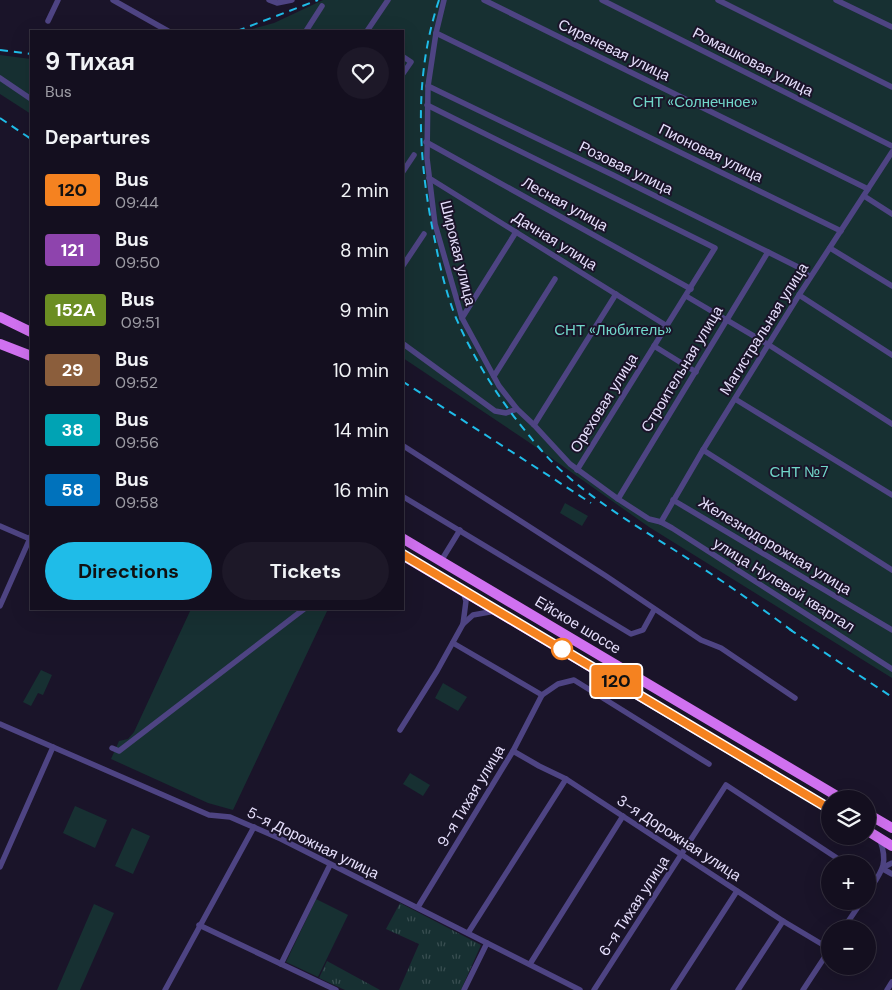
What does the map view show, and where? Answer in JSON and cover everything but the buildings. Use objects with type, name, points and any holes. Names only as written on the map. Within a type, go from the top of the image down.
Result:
[{"type":"main road","points":[[0,317],[30,332]]},
{"type":"main road","points":[[0,344],[30,356]]},
{"type":"main road","name":"Ейское шоссе","points":[[404,539],[827,790]]},
{"type":"main road","name":"Ейское шоссе","points":[[404,555],[821,804]]},
{"type":"main road","points":[[876,819],[892,828]]},
{"type":"main road","points":[[876,836],[892,846]]},
{"type":"street","points":[[48,21],[58,0]]},
{"type":"street","points":[[114,0],[166,30]]},
{"type":"street","points":[[269,0],[278,3],[292,0]]},
{"type":"street","points":[[369,30],[388,0]]},
{"type":"street","name":"Широкая улица","points":[[444,0],[436,33],[428,86],[426,142],[435,224],[462,318],[499,386],[516,409],[534,424],[577,470],[649,519],[661,522]]},
{"type":"street","name":"Сиреневая улица","points":[[484,0],[868,189]]},
{"type":"street","name":"Ромашковая улица","points":[[602,0],[892,146]]},
{"type":"street","points":[[718,0],[892,87]]},
{"type":"street","points":[[836,0],[892,27]]},
{"type":"street","points":[[307,30],[322,6]]},
{"type":"street","name":"Пионовая улица","points":[[436,33],[840,231]]},
{"type":"street","points":[[404,57],[411,62],[404,72]]},
{"type":"street","points":[[0,78],[30,98]]},
{"type":"street","name":"Розовая улица","points":[[428,86],[798,267],[810,278]]},
{"type":"street","name":"Ореховая улица","points":[[427,105],[715,248],[577,470]]},
{"type":"street","name":"Лесная улица","points":[[426,142],[691,289]]},
{"type":"street","name":"Магистральная улица","points":[[661,522],[703,450],[799,295],[892,152]]},
{"type":"street","points":[[404,170],[414,154]]},
{"type":"street","name":"Дачная улица","points":[[429,178],[667,326]]},
{"type":"street","points":[[864,196],[892,214]]},
{"type":"street","points":[[462,318],[516,232]]},
{"type":"street","points":[[404,264],[424,234]]},
{"type":"street","points":[[830,248],[892,286]]},
{"type":"street","name":"Строительная улица","points":[[618,499],[768,252]]},
{"type":"street","points":[[494,376],[555,279]]},
{"type":"street","points":[[534,424],[616,294]]},
{"type":"street","points":[[799,295],[892,355]]},
{"type":"street","points":[[686,296],[769,345],[892,424]]},
{"type":"street","points":[[404,344],[495,411],[506,413],[516,409]]},
{"type":"street","points":[[654,346],[696,372]]},
{"type":"street","points":[[736,399],[892,495]]},
{"type":"street","points":[[404,446],[606,576],[701,640],[721,648],[794,698]]},
{"type":"street","points":[[703,450],[892,570]]},
{"type":"street","points":[[404,497],[630,634],[644,630],[654,610]]},
{"type":"street","name":"Железнодорожная улица","points":[[673,500],[892,630]]},
{"type":"street","name":"улица Нулевой квартал","points":[[661,522],[892,668]]},
{"type":"street","points":[[0,526],[30,537]]},
{"type":"street","points":[[441,560],[460,530]]},
{"type":"street","points":[[0,606],[30,539]]},
{"type":"street","points":[[462,590],[466,601],[463,624]]},
{"type":"street","points":[[112,748],[118,751],[303,610]]},
{"type":"street","points":[[400,730],[463,624],[473,615],[497,610]]},
{"type":"street","points":[[453,643],[542,695],[558,684],[574,680],[709,764]]},
{"type":"street","name":"9-я Тихая улица","points":[[418,907],[513,751],[542,695]]},
{"type":"street","name":"5-я Дорожная улица","points":[[0,724],[209,815],[230,818],[254,827],[418,907],[580,990]]},
{"type":"street","points":[[0,866],[53,747]]},
{"type":"street","name":"3-я Дорожная улица","points":[[513,751],[566,779],[783,921],[821,944]]},
{"type":"street","points":[[468,933],[566,779]]},
{"type":"street","name":"6-я Тихая улица","points":[[594,990],[726,786],[832,855]]},
{"type":"street","points":[[530,964],[623,816]]},
{"type":"street","points":[[165,990],[254,827]]},
{"type":"street","points":[[880,838],[883,849],[883,868]]},
{"type":"street","points":[[876,879],[883,868],[892,863]]},
{"type":"street","points":[[281,964],[330,865]]},
{"type":"street","points":[[883,868],[892,874]]},
{"type":"street","points":[[673,990],[737,890]]},
{"type":"street","points":[[738,990],[783,921]]},
{"type":"street","points":[[199,925],[336,990]]},
{"type":"street","points":[[464,990],[486,943]]},
{"type":"street","points":[[803,990],[821,963]]},
{"type":"street","points":[[887,990],[892,982]]},
{"type":"green space","points":[[323,0],[892,0],[892,678],[649,527],[530,443],[404,359],[404,30],[249,30],[274,23]]},
{"type":"green space","points":[[0,55],[30,59],[30,113],[0,94]]},
{"type":"green space","points":[[565,503],[588,516],[582,526],[560,513]]},
{"type":"green space","points":[[191,610],[328,610],[233,810],[208,803],[111,759],[119,741],[128,739],[134,732]]},
{"type":"green space","points":[[41,670],[52,675],[43,695],[38,693],[31,706],[23,702]]},
{"type":"green space","points":[[443,683],[467,697],[458,711],[435,698]]},
{"type":"green space","points":[[410,773],[430,785],[423,796],[403,784]]},
{"type":"green space","points":[[75,806],[107,820],[95,848],[63,833]]},
{"type":"green space","points":[[132,828],[150,836],[133,874],[115,866]]},
{"type":"green space","points":[[316,899],[348,915],[318,977],[286,962]]},
{"type":"green space","points":[[400,903],[481,945],[461,990],[399,990],[419,944],[386,929]]},
{"type":"green space","points":[[94,904],[114,913],[80,990],[57,990]]},
{"type":"green space","points":[[327,961],[380,990],[345,990],[319,978]]},
{"type":"railway","points":[[240,30],[318,0]]},
{"type":"railway","points":[[439,0],[425,59],[422,89],[421,120],[425,181],[429,211],[446,290],[456,318],[479,363],[516,420],[565,474],[605,505],[751,601],[795,633]]},
{"type":"railway","points":[[0,50],[30,54]]},
{"type":"railway","points":[[0,118],[30,138]]},
{"type":"railway","points":[[404,382],[591,503]]},
{"type":"railway","points":[[789,629],[892,697]]},
{"type":"bus line","name":"120","points":[[404,555],[821,804]]},
{"type":"park label","name":"СНТ «Солнечное»","points":[[695,102]]},
{"type":"park label","name":"СНТ «Любитель»","points":[[613,330]]},
{"type":"park label","name":"СНТ №7","points":[[799,472]]}]
